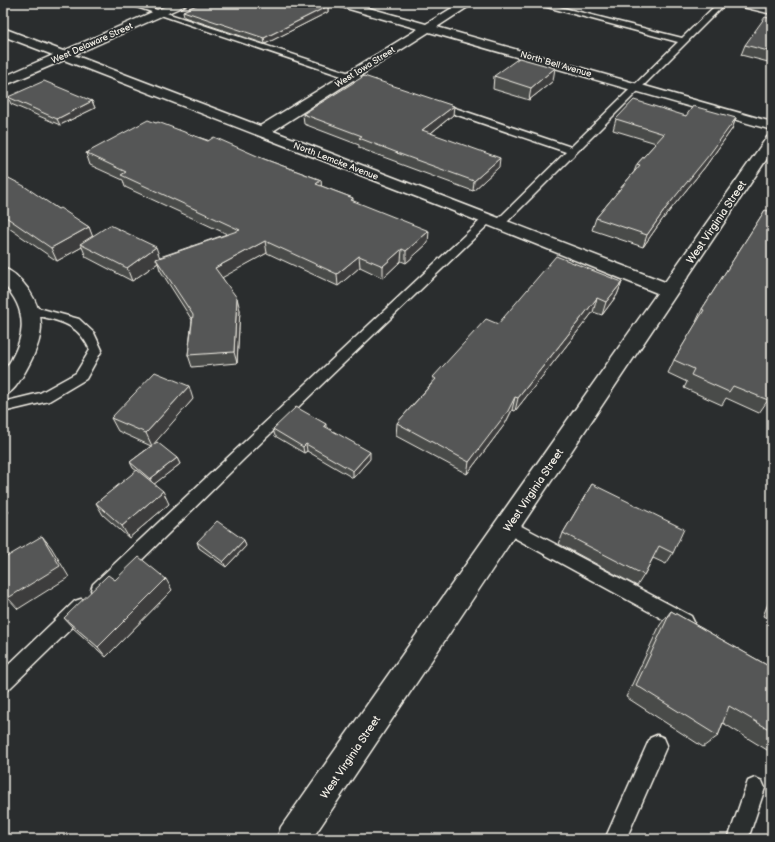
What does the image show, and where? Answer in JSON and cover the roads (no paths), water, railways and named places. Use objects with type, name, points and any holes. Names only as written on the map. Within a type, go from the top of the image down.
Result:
[{"type":"street","name":"West Delaware Street","points":[[3,82],[182,3]]},
{"type":"street","name":"North Bell Avenue","points":[[339,3],[772,126]]},
{"type":"street","name":"West Iowa Street","points":[[261,132],[468,3]]},
{"type":"street","points":[[738,3],[772,11]]},
{"type":"street","name":"North Lemcke Avenue","points":[[3,32],[669,291]]},
{"type":"street","name":"West Virginia Street","points":[[293,839],[669,291],[769,149]]},
{"type":"street","points":[[3,274],[13,282],[26,298],[31,310],[33,324],[31,338],[25,353],[3,388]]},
{"type":"lane","points":[[129,3],[388,88]]},
{"type":"lane","points":[[536,3],[683,41]]},
{"type":"lane","points":[[3,683],[240,454],[573,151],[722,3]]},
{"type":"lane","points":[[425,101],[573,151]]},
{"type":"lane","points":[[3,407],[44,397],[81,376],[96,350],[90,336],[75,322],[31,310]]},
{"type":"lane","points":[[508,526],[696,627]]},
{"type":"lane","points":[[615,839],[657,745]]},
{"type":"lane","points":[[738,839],[755,788]]}]
